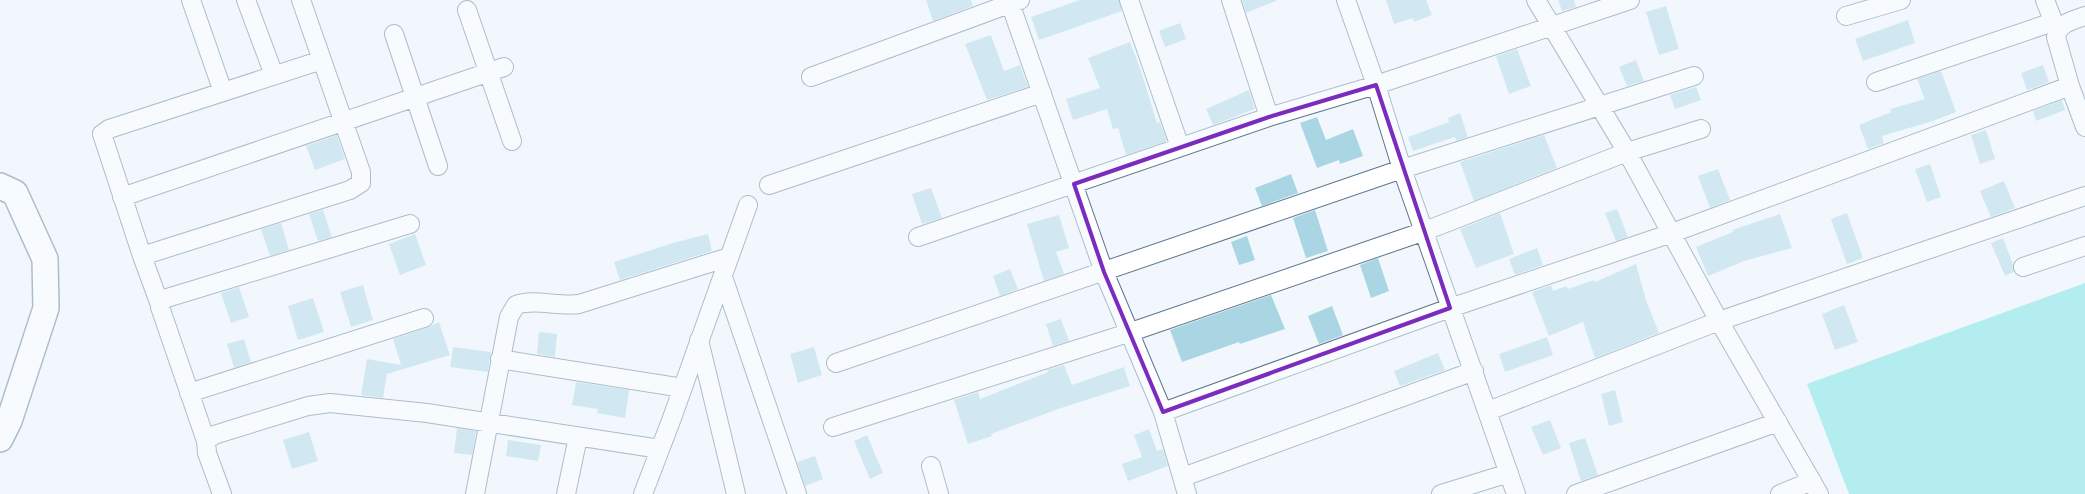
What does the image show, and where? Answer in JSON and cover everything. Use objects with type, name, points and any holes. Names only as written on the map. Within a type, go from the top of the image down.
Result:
[{"type":"street","points":[[191,0],[223,92]]},
{"type":"street","points":[[246,0],[274,75]]},
{"type":"street","points":[[142,256],[359,186],[362,179],[361,172],[301,0]]},
{"type":"street","points":[[1129,0],[1180,147]]},
{"type":"street","points":[[1231,0],[1269,117]]},
{"type":"street","points":[[1346,0],[1376,86],[1402,170],[1516,494]]},
{"type":"street","points":[[1536,0],[1627,152],[1719,321],[1816,488],[1780,494]]},
{"type":"street","points":[[918,237],[1269,117],[1376,86],[1551,25],[1630,0]]},
{"type":"street","points":[[1846,16],[1901,0]]},
{"type":"street","points":[[2045,0],[2055,26],[2057,42],[2070,86],[2085,127]]},
{"type":"street","points":[[812,77],[1013,1],[1042,93],[1104,272],[1128,333],[1163,412],[1188,494]]},
{"type":"street","points":[[467,10],[496,69],[512,141]]},
{"type":"street","points":[[1876,82],[2062,25],[2085,16]]},
{"type":"street","points":[[394,34],[438,166]]},
{"type":"street","points":[[222,494],[207,453],[206,441],[160,304],[122,198],[103,139],[104,132],[322,60]]},
{"type":"street","points":[[122,198],[343,120],[496,69]]},
{"type":"street","points":[[836,363],[1402,170],[1694,76]]},
{"type":"street","points":[[1163,412],[1450,308],[1672,233],[2070,86]]},
{"type":"street","points":[[769,185],[1042,93]]},
{"type":"street","points":[[833,427],[1128,333],[1425,231],[1627,152],[1701,129]]},
{"type":"street","points":[[0,186],[15,193],[45,259],[46,308],[10,421],[0,439]]},
{"type":"street","points":[[1488,411],[1719,321],[2085,196]]},
{"type":"street","points":[[643,494],[748,205]]},
{"type":"street","points":[[160,304],[167,298],[410,224]]},
{"type":"street","points":[[2023,268],[2085,246]]},
{"type":"street","points":[[475,494],[487,423],[509,317],[519,303],[579,304],[729,257]]},
{"type":"street","points":[[723,277],[797,494]]},
{"type":"street","points":[[189,393],[424,318]]},
{"type":"street","points":[[699,340],[736,494]]},
{"type":"street","points":[[500,359],[683,388]]},
{"type":"street","points":[[1182,477],[1474,371]]},
{"type":"street","points":[[206,441],[214,435],[319,404],[427,412],[660,449]]},
{"type":"street","points":[[1576,494],[1778,422]]},
{"type":"street","points":[[566,494],[578,437]]},
{"type":"street","points":[[931,466],[939,494]]},
{"type":"street","points":[[1441,494],[1509,473]]},
{"type":"highlighted area","points":[[1376,85],[1450,308],[1163,412],[1104,272],[1074,184],[1269,117]]},
{"type":"water","points":[[2085,283],[2085,494],[1849,494],[1807,384]]},
{"type":"building","points":[[926,0],[971,0],[973,6],[933,21]]},
{"type":"building","points":[[1080,0],[1119,0],[1122,11],[1039,40],[1031,17]]},
{"type":"building","points":[[1242,0],[1276,0],[1276,1],[1246,13]]},
{"type":"building","points":[[1386,0],[1426,0],[1432,15],[1414,22],[1413,18],[1394,24]]},
{"type":"building","points":[[1558,0],[1574,0],[1576,7],[1562,11]]},
{"type":"building","points":[[1666,6],[1679,49],[1659,55],[1646,12]]},
{"type":"building","points":[[1908,20],[1915,43],[1863,61],[1855,39]]},
{"type":"building","points":[[1180,23],[1186,39],[1165,47],[1159,31]]},
{"type":"building","points":[[991,35],[1004,71],[1020,65],[1028,87],[987,100],[965,44]]},
{"type":"building","points":[[1130,42],[1157,123],[1160,122],[1167,141],[1126,155],[1118,128],[1113,129],[1107,109],[1073,120],[1066,99],[1100,88],[1088,58]]},
{"type":"building","points":[[1517,49],[1531,86],[1509,94],[1496,56]]},
{"type":"building","points":[[1636,60],[1644,81],[1627,86],[1619,67]]},
{"type":"building","points":[[2043,65],[2049,82],[2027,90],[2021,73]]},
{"type":"building","points":[[1941,71],[1956,112],[1882,136],[1884,143],[1868,149],[1859,125],[1891,112],[1890,109],[1925,99],[1917,79]]},
{"type":"building","points":[[1696,87],[1701,100],[1675,109],[1670,95]]},
{"type":"building","points":[[1249,90],[1255,109],[1213,125],[1206,109]]},
{"type":"building","points":[[2062,100],[2065,110],[2036,121],[2033,111]]},
{"type":"building","points":[[1460,113],[1468,137],[1456,141],[1455,137],[1413,151],[1408,137],[1449,122],[1448,118]]},
{"type":"building","points":[[1317,117],[1326,140],[1353,129],[1363,156],[1340,164],[1339,160],[1317,168],[1300,123]]},
{"type":"building","points":[[1986,130],[1995,159],[1980,164],[1971,135]]},
{"type":"building","points":[[337,135],[345,159],[315,170],[306,146]]},
{"type":"building","points":[[1544,135],[1557,168],[1474,201],[1460,162]]},
{"type":"building","points":[[1930,164],[1941,197],[1927,202],[1915,169]]},
{"type":"building","points":[[1718,169],[1730,200],[1710,208],[1698,176]]},
{"type":"building","points":[[1291,174],[1298,193],[1262,206],[1255,188]]},
{"type":"building","points":[[2004,181],[2015,208],[1991,217],[1980,191]]},
{"type":"building","points":[[931,188],[942,218],[922,224],[912,194]]},
{"type":"building","points":[[1617,209],[1628,237],[1616,241],[1605,213]]},
{"type":"building","points":[[323,210],[332,237],[318,241],[309,214]]},
{"type":"building","points":[[1315,210],[1328,251],[1306,258],[1293,218]]},
{"type":"building","points":[[1500,213],[1514,254],[1476,268],[1460,229]]},
{"type":"building","points":[[1847,213],[1863,258],[1847,264],[1831,219]]},
{"type":"building","points":[[1780,214],[1792,248],[1744,261],[1708,276],[1696,247],[1733,232],[1732,230]]},
{"type":"building","points":[[1059,215],[1069,248],[1056,252],[1064,274],[1044,281],[1027,224]]},
{"type":"building","points":[[281,223],[289,250],[270,256],[261,229]]},
{"type":"building","points":[[415,234],[426,265],[400,275],[389,244]]},
{"type":"building","points":[[708,234],[712,251],[620,280],[614,262]]},
{"type":"building","points":[[1247,236],[1255,260],[1239,265],[1231,242]]},
{"type":"building","points":[[2003,238],[2013,264],[2014,272],[2005,276],[1991,243]]},
{"type":"building","points":[[1537,248],[1543,265],[1515,275],[1509,259]]},
{"type":"building","points":[[1378,258],[1389,291],[1371,298],[1360,265]]},
{"type":"building","points":[[1636,264],[1646,300],[1659,333],[1595,358],[1583,322],[1549,336],[1532,292],[1551,285],[1553,291],[1566,286],[1568,289],[1594,280],[1595,282]]},
{"type":"building","points":[[1010,269],[1018,289],[1000,296],[993,276]]},
{"type":"building","points":[[363,285],[373,320],[351,327],[340,292]]},
{"type":"building","points":[[239,287],[249,317],[231,323],[221,293]]},
{"type":"building","points":[[1271,295],[1285,329],[1240,344],[1239,342],[1182,362],[1170,330]]},
{"type":"building","points":[[313,298],[324,332],[298,340],[288,306]]},
{"type":"building","points":[[1844,305],[1858,342],[1835,350],[1822,314]]},
{"type":"building","points":[[1332,306],[1343,335],[1319,344],[1308,316]]},
{"type":"building","points":[[1061,319],[1069,341],[1053,346],[1046,324]]},
{"type":"building","points":[[439,322],[450,355],[387,374],[383,398],[361,395],[367,359],[401,365],[393,339]]},
{"type":"building","points":[[539,332],[557,334],[555,357],[537,354]]},
{"type":"building","points":[[1547,337],[1553,355],[1505,372],[1499,354]]},
{"type":"building","points":[[244,339],[251,362],[234,368],[227,344]]},
{"type":"building","points":[[453,347],[491,352],[488,372],[450,367]]},
{"type":"building","points":[[814,347],[822,375],[798,383],[790,354]]},
{"type":"building","points":[[1438,353],[1445,370],[1400,386],[1394,371]]},
{"type":"building","points":[[1064,365],[1072,385],[1124,367],[1130,386],[1061,408],[968,444],[954,400],[978,392],[980,399],[1048,372],[1047,370]]},
{"type":"building","points":[[576,382],[629,390],[625,418],[597,413],[598,409],[572,405]]},
{"type":"building","points":[[1615,390],[1623,422],[1609,426],[1601,394]]},
{"type":"building","points":[[1550,420],[1561,448],[1543,455],[1531,427]]},
{"type":"building","points":[[457,428],[476,431],[472,455],[454,453]]},
{"type":"building","points":[[1149,429],[1157,451],[1163,449],[1168,466],[1128,481],[1122,464],[1142,457],[1134,435]]},
{"type":"building","points":[[309,432],[318,461],[292,469],[283,440]]},
{"type":"building","points":[[867,435],[883,473],[870,479],[854,441]]},
{"type":"building","points":[[1585,438],[1598,475],[1581,481],[1569,443]]},
{"type":"building","points":[[508,440],[541,445],[538,461],[506,456]]},
{"type":"building","points":[[815,456],[823,479],[805,486],[797,462]]}]
